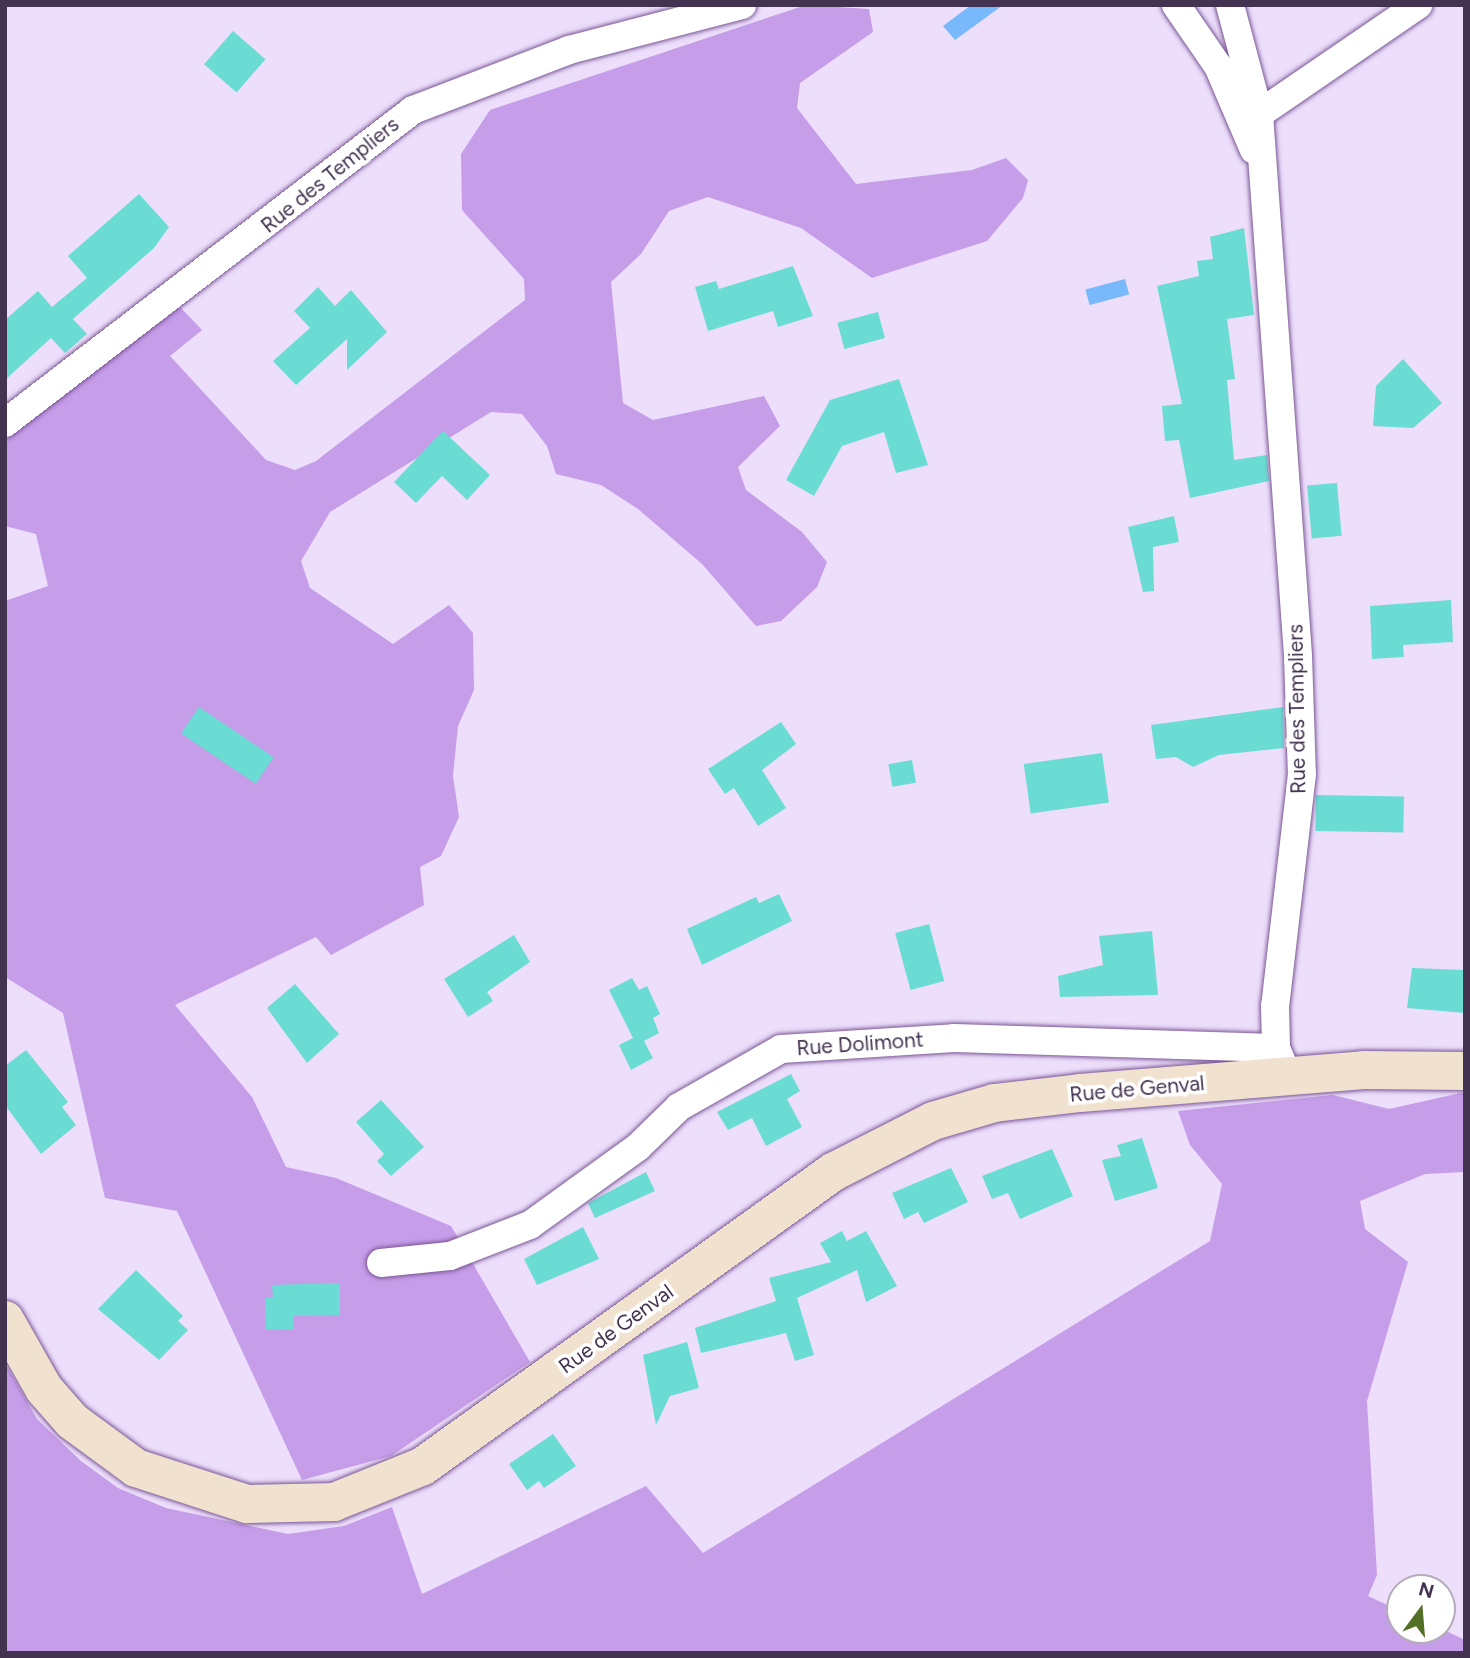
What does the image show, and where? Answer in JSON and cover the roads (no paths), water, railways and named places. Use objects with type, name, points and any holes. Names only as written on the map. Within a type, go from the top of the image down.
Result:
[{"type":"street","name":"Rue des Templiers","points":[[5,422],[413,110],[569,50],[741,5]]},
{"type":"street","name":"Rue des Templiers","points":[[1176,5],[1218,66],[1262,163]]},
{"type":"street","name":"Rue des Templiers","points":[[1230,5],[1259,114],[1301,729],[1282,1062]]},
{"type":"street","points":[[1259,114],[1418,5]]},
{"type":"street","name":"Rue Dolimont","points":[[381,1263],[450,1256],[530,1225],[638,1147],[679,1107],[781,1049],[954,1038],[1282,1062]]},
{"type":"street","points":[[1282,1062],[1465,1071]]},
{"type":"street","name":"Rue de Genval","points":[[5,1320],[44,1389],[72,1421],[136,1468],[247,1504],[334,1502],[424,1466],[833,1172],[888,1141],[994,1103],[1282,1062]]},
{"type":"water","points":[[971,5],[1003,5],[955,40],[943,26]]},
{"type":"water","points":[[1125,279],[1129,294],[1090,305],[1085,290]]}]
